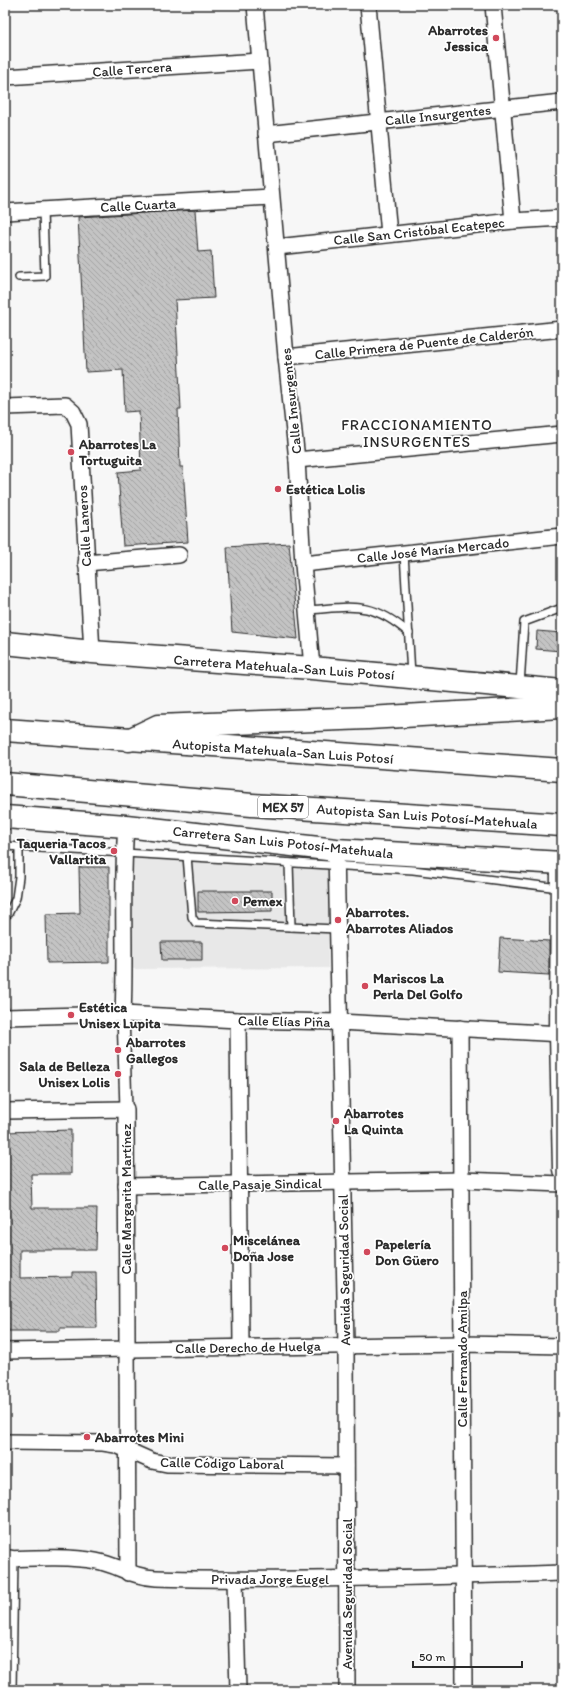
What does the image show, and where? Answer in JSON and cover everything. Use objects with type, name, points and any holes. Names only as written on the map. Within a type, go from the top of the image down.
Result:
[{"type":"main road","name":"Carretera Matehuala-San Luis Potosí","points":[[5,643],[92,652],[396,675],[411,678],[520,686],[562,691]]},
{"type":"main road","points":[[129,740],[158,726],[368,718],[562,707]]},
{"type":"main road","name":"Autopista Matehuala-San Luis Potosí","points":[[5,730],[562,770]]},
{"type":"main road","name":"Autopista San Luis Potosí-Matehuala","points":[[5,784],[252,805],[562,825]]},
{"type":"main road","name":"Carretera San Luis Potosí-Matehuala","points":[[5,818],[126,826],[335,858],[443,856],[561,863]]},
{"type":"main road","points":[[413,870],[443,856]]},
{"type":"street","name":"Calle Insurgentes","points":[[255,5],[286,357],[297,460],[303,564],[312,668]]},
{"type":"street","points":[[368,5],[389,234]]},
{"type":"street","points":[[493,5],[501,108],[513,221]]},
{"type":"street","name":"Calle Tercera","points":[[5,77],[260,61]]},
{"type":"street","name":"Calle Insurgentes","points":[[266,134],[562,102]]},
{"type":"street","name":"Calle Cuarta","points":[[5,212],[272,197]]},
{"type":"street","name":"Calle San Cristóbal Ecatepec","points":[[277,247],[513,221],[562,218]]},
{"type":"street","name":"Calle Primera de Puente de Calderón","points":[[286,357],[562,329]]},
{"type":"street","name":"Calle Laneros","points":[[5,407],[64,405],[73,412],[79,424],[92,652]]},
{"type":"street","points":[[297,460],[562,434]]},
{"type":"street","name":"Calle José María Mercado","points":[[303,564],[562,536]]},
{"type":"street","points":[[86,563],[179,555]]},
{"type":"street","name":"Calle Margarita Martínez","points":[[126,826],[124,852],[125,969],[123,1014],[126,1109],[128,1573]]},
{"type":"street","name":"Avenida Seguridad Social","points":[[335,858],[346,1346],[347,1690]]},
{"type":"street","points":[[561,863],[562,1170]]},
{"type":"street","name":"Calle Elías Piña","points":[[5,1017],[123,1014],[238,1020],[339,1022],[561,1034]]},
{"type":"street","points":[[238,1020],[241,1347]]},
{"type":"street","name":"Calle Fernando Amilpa","points":[[460,1028],[462,1180],[462,1577],[464,1690]]},
{"type":"street","points":[[5,1111],[126,1109]]},
{"type":"street","name":"Calle Pasaje Sindical","points":[[126,1186],[462,1180],[562,1184]]},
{"type":"street","name":"Calle Derecho de Huelga","points":[[5,1351],[462,1344],[562,1346]]},
{"type":"street","name":"Calle Código Laboral","points":[[5,1442],[103,1443],[116,1445],[152,1461],[167,1464],[346,1466]]},
{"type":"street","points":[[8,1558],[8,1690]]},
{"type":"street","name":"Privada Jorge Eugel","points":[[8,1558],[80,1559],[96,1561],[128,1573],[155,1578],[235,1580],[346,1579],[462,1577],[562,1573]]},
{"type":"street","points":[[235,1580],[238,1690]]},
{"type":"lane","points":[[18,277],[45,276],[43,210]]},
{"type":"lane","points":[[404,553],[411,678]]},
{"type":"lane","points":[[307,610],[360,607],[380,612],[396,622],[408,633]]},
{"type":"lane","points":[[520,686],[524,622],[562,608]]},
{"type":"lane","points":[[5,846],[289,863],[335,858],[413,870],[561,888]]},
{"type":"lane","points":[[5,915],[8,914],[16,898],[19,877],[19,847]]},
{"type":"lane","points":[[187,856],[192,917],[196,923],[337,929]]},
{"type":"lane","points":[[289,863],[291,927]]},
{"type":"shaded area","name":"Pemex","points":[[133,858],[329,865],[328,968],[130,969]]},
{"type":"building","points":[[195,210],[198,252],[211,251],[214,298],[175,300],[181,409],[178,409],[180,467],[183,467],[188,542],[123,546],[118,472],[141,470],[139,411],[125,412],[123,370],[86,372],[78,217]]},
{"type":"building","points":[[289,543],[298,639],[232,632],[227,547]]},
{"type":"building","points":[[537,631],[562,633],[562,651],[536,649]]},
{"type":"building","points":[[79,867],[109,867],[109,962],[47,963],[46,914],[80,913]]},
{"type":"building","name":"Pemex","points":[[198,891],[272,891],[272,911],[198,912]]},
{"type":"building","points":[[500,938],[549,941],[549,975],[498,972]]},
{"type":"building","points":[[161,942],[202,942],[202,960],[162,960]]},
{"type":"building","points":[[71,1130],[71,1174],[31,1174],[32,1208],[97,1208],[96,1250],[20,1250],[20,1278],[72,1277],[72,1272],[96,1272],[97,1328],[60,1328],[60,1331],[5,1331],[5,1132]]},
{"type":"place","name":"Abarrotes Jessica","points":[[496,38]]},
{"type":"place","name":"Abarrotes La Tortuguita","points":[[71,452]]},
{"type":"place","name":"Estética Lolis","points":[[278,489]]},
{"type":"place","name":"Taqueria Tacos Vallartita","points":[[114,851]]},
{"type":"place","name":"Pemex","points":[[235,901]]},
{"type":"place","name":"Abarrotes. Abarrotes Aliados","points":[[338,920]]},
{"type":"place","name":"Mariscos La Perla Del Golfo","points":[[365,986]]},
{"type":"place","name":"Estética Unisex Lupita","points":[[71,1015]]},
{"type":"place","name":"Abarrotes Gallegos","points":[[118,1050]]},
{"type":"place","name":"Sala de Belleza Unisex Lolis","points":[[118,1074]]},
{"type":"place","name":"Abarrotes La Quinta","points":[[336,1121]]},
{"type":"place","name":"Miscelánea Doña Jose","points":[[225,1248]]},
{"type":"place","name":"Papelería Don Güero","points":[[367,1252]]},
{"type":"place","name":"Abarrotes Mini","points":[[87,1437]]},
{"type":"district","name":"FRACCIONAMIENTO INSURGENTES","points":[[417,434]]}]
